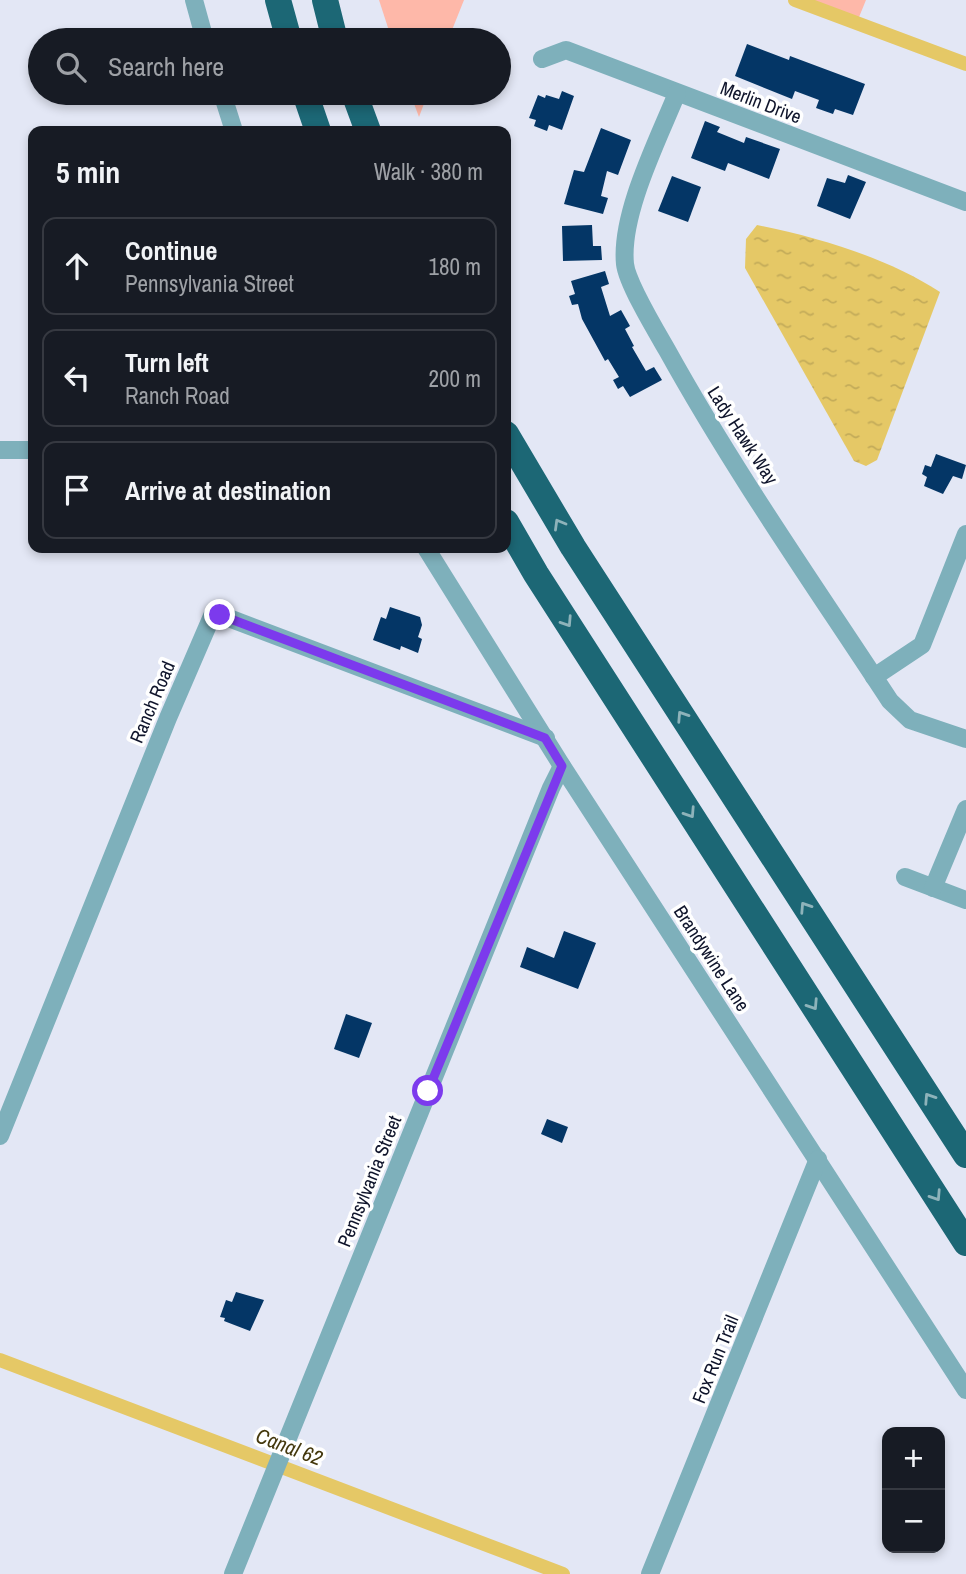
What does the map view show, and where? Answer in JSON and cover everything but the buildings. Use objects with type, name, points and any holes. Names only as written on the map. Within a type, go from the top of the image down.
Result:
[{"type":"highway","points":[[278,0],[286,28]]},
{"type":"highway","points":[[325,0],[332,28]]},
{"type":"highway","points":[[309,105],[316,126]]},
{"type":"highway","points":[[358,105],[366,126]]},
{"type":"highway","points":[[511,443],[572,547],[966,1155]]},
{"type":"highway","points":[[511,530],[966,1243]]},
{"type":"street","points":[[194,0],[202,28]]},
{"type":"street","name":"Merlin Drive","points":[[542,60],[566,50],[966,202]]},
{"type":"street","name":"Lady Hawk Way","points":[[677,93],[630,211],[625,237],[625,267],[647,314],[695,401],[890,701],[910,720],[966,739]]},
{"type":"street","points":[[226,105],[232,126]]},
{"type":"street","points":[[0,450],[28,450]]},
{"type":"street","points":[[874,677],[922,645],[966,534]]},
{"type":"street","name":"Brandywine Lane","points":[[429,553],[562,766],[966,1390]]},
{"type":"street","name":"Ranch Road","points":[[0,1136],[168,718],[212,616],[226,617],[545,738]]},
{"type":"street","name":"Pennsylvania Street","points":[[233,1574],[562,766]]},
{"type":"street","points":[[933,888],[966,809]]},
{"type":"street","points":[[905,877],[966,900]]},
{"type":"street","name":"Fox Run Trail","points":[[650,1574],[818,1159]]},
{"type":"shaded area","points":[[379,0],[464,0],[453,28],[388,28]]},
{"type":"shaded area","points":[[799,0],[866,0],[857,22]]},
{"type":"shaded area","points":[[414,105],[424,105],[419,117]]},
{"type":"water","points":[[757,225],[852,250],[898,269],[940,292],[877,460],[866,466],[854,461],[745,268],[746,239]]},
{"type":"waterway","points":[[795,0],[966,64]]},
{"type":"waterway","name":"Canal 62","points":[[0,1360],[563,1574]]},
{"type":"route","points":[[220,615],[545,738],[562,766],[428,1091]]}]
